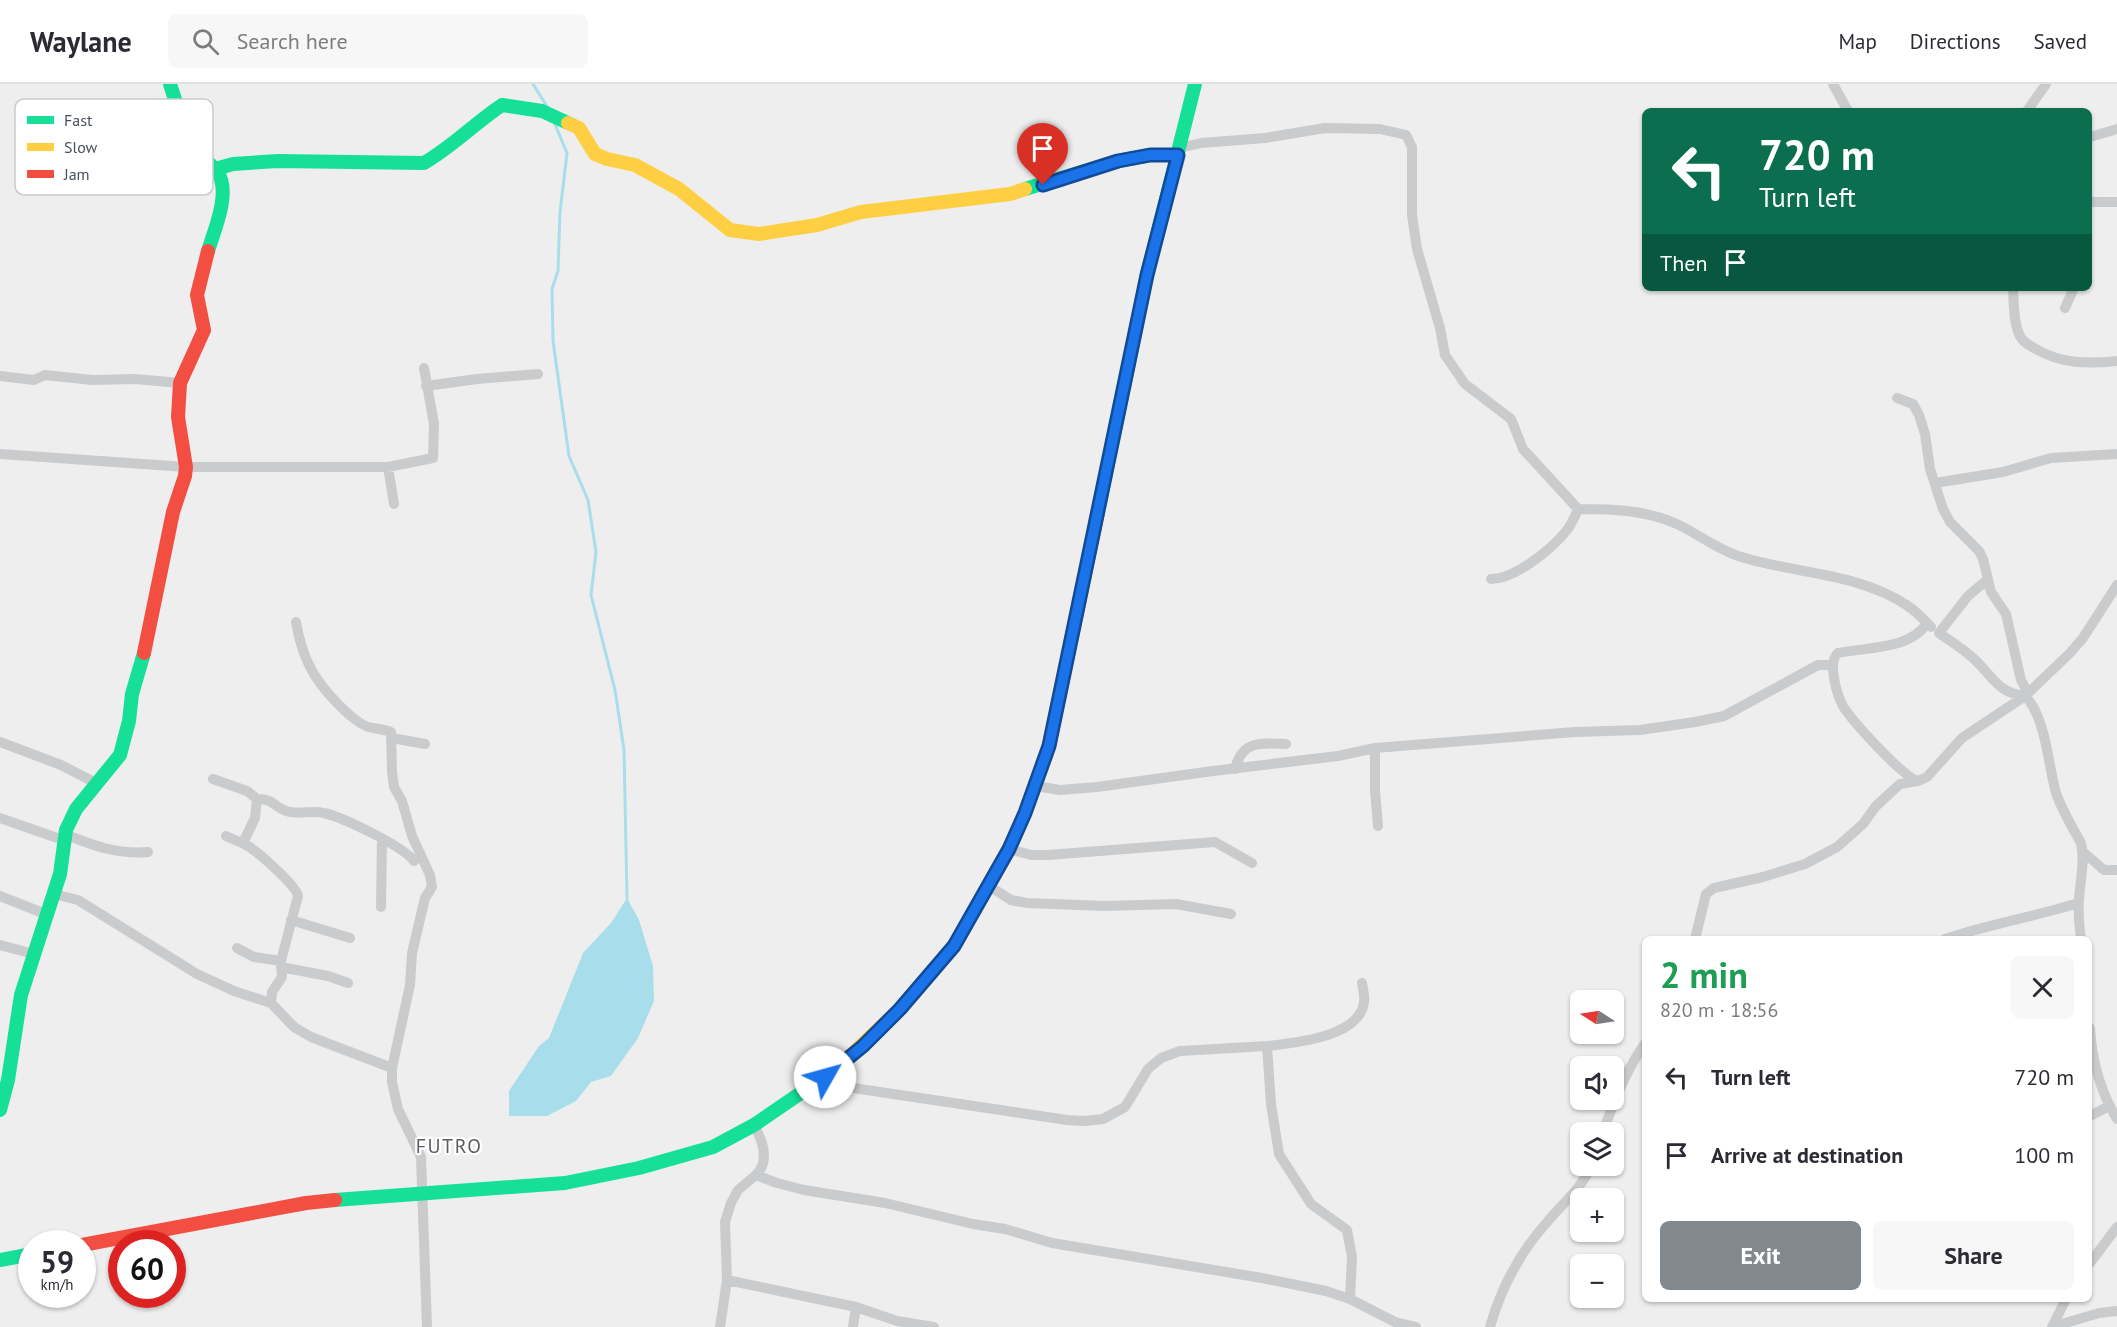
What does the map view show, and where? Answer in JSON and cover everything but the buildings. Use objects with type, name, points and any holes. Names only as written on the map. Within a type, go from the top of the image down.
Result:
[{"type":"street","points":[[170,84],[175,99]]},
{"type":"street","points":[[96,1242],[306,1203],[565,1183],[639,1168],[714,1147],[754,1125],[837,1068],[900,1009],[954,946],[989,886],[1025,813],[1049,746],[1147,275],[1195,84]]},
{"type":"street","points":[[1833,84],[1846,108]]},
{"type":"street","points":[[2029,108],[2046,84]]},
{"type":"street","points":[[0,1110],[10,1072],[21,995],[60,874],[64,837],[76,809],[120,755],[129,722],[132,694],[157,596],[173,512],[185,476],[186,466],[178,417],[180,383],[204,330],[197,295],[207,253],[222,208],[221,181],[215,169],[234,164],[278,161],[424,163],[440,154],[479,120],[502,105],[542,111],[579,128],[595,154],[635,165],[656,176],[679,189],[730,230],[759,234],[817,225],[861,212],[1010,194],[1118,161],[1179,152],[1201,143],[1264,138],[1325,128],[1380,129],[1406,135],[1412,147],[1412,204],[1417,249],[1440,328],[1445,355],[1465,384],[1511,419],[1523,449],[1578,509],[1624,511],[1662,518],[1736,555],[1770,565],[1832,577],[1892,597],[1913,609],[1939,633],[1974,659],[2006,692],[2027,694]]},
{"type":"street","points":[[2092,136],[2117,129]]},
{"type":"street","points":[[2092,202],[2117,202]]},
{"type":"street","points":[[2013,291],[2018,329],[2027,344],[2045,355],[2060,360],[2085,363],[2117,361]]},
{"type":"street","points":[[2065,308],[2073,291]]},
{"type":"street","points":[[0,454],[186,466],[388,467],[433,458],[434,424],[424,368]]},
{"type":"street","points":[[426,386],[538,374]]},
{"type":"street","points":[[0,376],[34,380],[45,375],[92,380],[135,379],[180,383]]},
{"type":"street","points":[[1897,398],[1913,404],[1919,415],[1927,442],[1930,469],[1945,515],[1979,551],[1993,597],[2006,614],[2021,680],[2039,723],[2060,802],[2081,843],[2082,871],[2078,903],[2081,936]]},
{"type":"street","points":[[1935,483],[2003,472],[2050,458],[2117,454]]},
{"type":"street","points":[[388,467],[394,504]]},
{"type":"street","points":[[1491,579],[1505,578],[1516,572],[1547,548],[1568,528],[1578,509]]},
{"type":"street","points":[[1939,633],[1968,596],[1988,579]]},
{"type":"street","points":[[1696,936],[1706,894],[1714,888],[1763,877],[1805,864],[1837,848],[1900,784],[1927,777],[1962,738],[2027,694],[2077,646],[2117,585]]},
{"type":"street","points":[[296,622],[307,662],[325,691],[357,720],[369,727],[391,732],[394,787],[402,801],[412,836],[430,875],[432,887],[425,898],[412,952],[410,985],[392,1068],[392,1082],[398,1110],[421,1157],[427,1327]]},
{"type":"street","points":[[1918,780],[1912,779],[1903,771],[1848,713],[1836,689],[1833,665],[1837,654],[1870,650],[1911,638],[1920,633],[1927,623]]},
{"type":"street","points":[[1036,783],[1042,787],[1071,789],[1338,756],[1375,748],[1575,732],[1640,730],[1695,722],[1724,716],[1818,665],[1833,665]]},
{"type":"street","points":[[392,738],[425,744]]},
{"type":"street","points":[[0,742],[61,765],[96,783]]},
{"type":"street","points":[[1235,769],[1237,760],[1250,746],[1263,743],[1286,744]]},
{"type":"street","points":[[1375,748],[1378,826]]},
{"type":"street","points":[[213,779],[247,791],[257,799],[268,799],[287,811],[323,813],[382,838],[414,861]]},
{"type":"street","points":[[243,843],[255,818],[257,799]]},
{"type":"street","points":[[0,818],[121,853],[148,852]]},
{"type":"street","points":[[226,836],[243,843],[265,860],[297,891],[298,896],[281,964],[282,977],[272,992],[271,1003]]},
{"type":"street","points":[[381,907],[382,838]]},
{"type":"street","points":[[1009,849],[1031,855],[1048,855],[1215,842],[1251,863]]},
{"type":"street","points":[[2082,851],[2104,870],[2117,870]]},
{"type":"street","points":[[989,886],[1011,900],[1027,903],[1104,906],[1176,904],[1231,914]]},
{"type":"street","points":[[54,894],[78,900],[197,974],[234,991],[271,1003],[294,1027],[311,1037],[392,1068]]},
{"type":"street","points":[[0,896],[48,915]]},
{"type":"street","points":[[1953,936],[1976,928],[2049,912],[2078,903]]},
{"type":"street","points":[[291,920],[351,938]]},
{"type":"street","points":[[0,945],[34,954]]},
{"type":"street","points":[[237,948],[254,957],[348,983]]},
{"type":"street","points":[[837,1068],[853,1088],[1066,1120],[1094,1121],[1103,1119],[1125,1107],[1148,1069],[1161,1058],[1180,1051],[1267,1046],[1343,1031],[1360,1014],[1364,1002],[1362,983]]},
{"type":"street","points":[[2092,1044],[2095,1068],[2109,1106],[2117,1119]]},
{"type":"street","points":[[1267,1046],[1271,1104],[1279,1154],[1311,1204],[1347,1230],[1352,1257],[1350,1299]]},
{"type":"street","points":[[1607,1122],[1618,1090],[1642,1048]]},
{"type":"street","points":[[2092,1115],[2109,1106]]},
{"type":"street","points":[[720,1327],[727,1280],[725,1238],[729,1209],[738,1190],[756,1175],[764,1164],[764,1150],[754,1125]]},
{"type":"street","points":[[756,1175],[804,1190],[885,1203],[972,1224],[1005,1229],[1052,1243],[1262,1278],[1326,1292],[1350,1299],[1394,1325],[1416,1327]]},
{"type":"street","points":[[1490,1327],[1496,1305],[1522,1254],[1585,1176]]},
{"type":"street","points":[[2092,1260],[2117,1227]]},
{"type":"street","points":[[0,1260],[18,1257]]},
{"type":"street","points":[[727,1280],[856,1307],[897,1321],[934,1327]]},
{"type":"street","points":[[2052,1327],[2064,1302]]},
{"type":"street","points":[[853,1327],[856,1307]]},
{"type":"street","points":[[2052,1327],[2099,1313],[2117,1311]]},
{"type":"water","points":[[627,898],[639,920],[653,966],[654,1001],[638,1038],[611,1076],[591,1082],[576,1101],[547,1116],[509,1116],[509,1091],[539,1046],[549,1038],[583,953],[611,923]]},
{"type":"waterway","points":[[533,84],[548,108]]},
{"type":"waterway","points":[[554,122],[567,153],[560,212],[558,271],[552,289],[553,341],[569,456],[588,500],[596,552],[591,595],[615,690],[624,750],[627,898]]},
{"type":"traffic: fast","points":[[170,84],[175,99]]},
{"type":"traffic: fast","points":[[1098,512],[1147,275],[1195,84]]},
{"type":"traffic: fast","points":[[215,169],[233,164],[278,161],[424,163],[502,105],[542,111],[568,123]]},
{"type":"traffic: fast","points":[[1025,189],[1118,161],[1150,155],[1178,155]]},
{"type":"traffic: fast","points":[[208,251],[220,212],[223,191],[222,181],[213,167]]},
{"type":"traffic: fast","points":[[0,1110],[8,1080],[21,995],[60,874],[66,830],[76,809],[120,755],[129,721],[132,694],[144,653]]},
{"type":"traffic: fast","points":[[335,1200],[565,1183],[639,1168],[713,1147],[754,1125],[811,1086]]},
{"type":"traffic: fast","points":[[0,1260],[18,1257]]},
{"type":"traffic: slow","points":[[568,123],[579,128],[595,154],[635,165],[679,189],[730,230],[759,234],[817,225],[861,212],[1010,194],[1025,189]]},
{"type":"traffic: slow","points":[[811,1086],[837,1068],[900,1009],[954,946],[1009,849],[1045,758]]},
{"type":"traffic: jam","points":[[144,653],[173,512],[185,476],[186,467],[178,417],[180,383],[204,330],[197,295],[208,251]]},
{"type":"traffic: jam","points":[[1045,758],[1098,512]]},
{"type":"traffic: jam","points":[[96,1242],[306,1203],[335,1200]]},
{"type":"district","name":"FUTRO","points":[[449,1146]]},
{"type":"route","points":[[825,1077],[863,1046],[900,1009],[954,946],[1009,849],[1025,813],[1049,746],[1147,275],[1178,155],[1150,155],[1118,161],[1043,185]]}]
